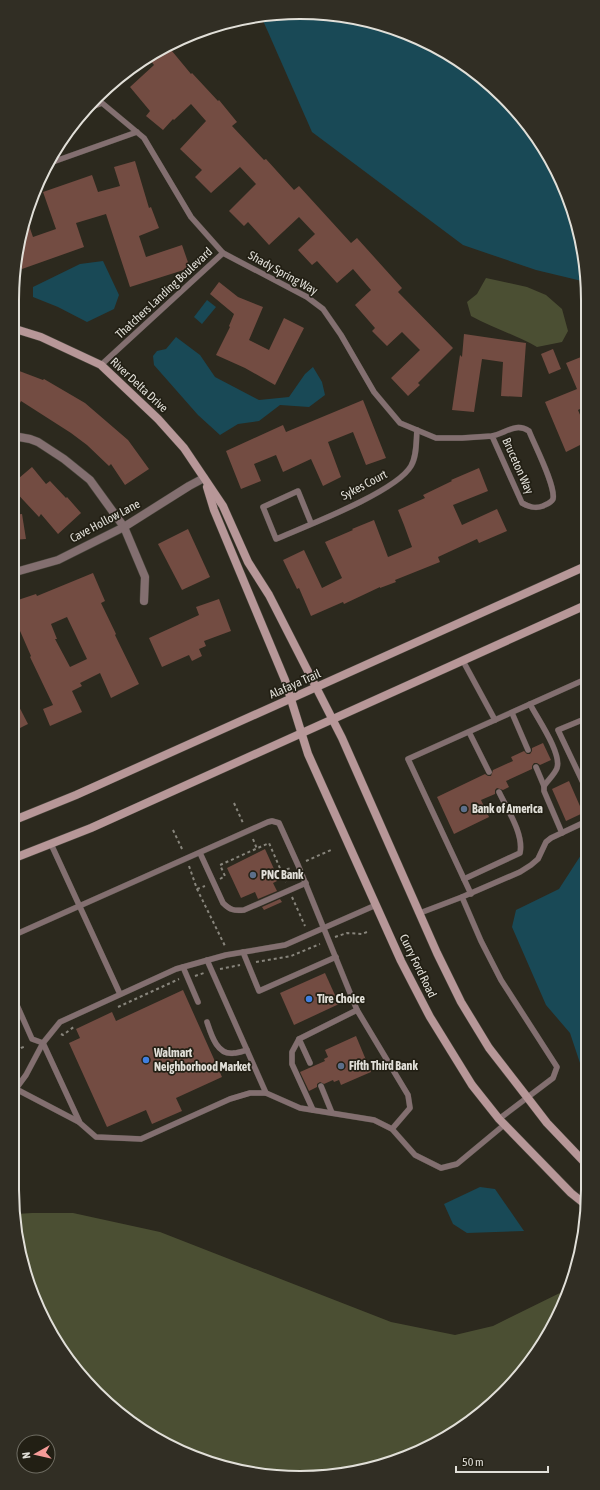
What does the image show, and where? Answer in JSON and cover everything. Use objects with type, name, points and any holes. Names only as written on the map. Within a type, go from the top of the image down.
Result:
[{"type":"street","name":"River Delta Drive","points":[[19,330],[41,337],[101,365],[158,418],[184,448],[223,506],[248,562],[269,595],[316,687]]},
{"type":"street","points":[[19,437],[30,439],[50,449],[64,458],[90,480],[124,527],[145,577],[144,601]]},
{"type":"street","name":"River Delta Drive","points":[[204,478],[214,510],[285,680],[291,698]]},
{"type":"street","name":"Cave Hollow Lane","points":[[19,571],[58,560],[124,527],[204,478]]},
{"type":"street","name":"Alafaya Trail","points":[[19,818],[76,795],[581,568]]},
{"type":"street","points":[[19,856],[51,844],[333,720],[581,607]]},
{"type":"street","name":"Curry Ford Road","points":[[316,687],[348,750],[437,953],[461,1002],[489,1048],[527,1098],[556,1133],[581,1159]]},
{"type":"street","name":"Curry Ford Road","points":[[291,698],[308,754],[401,961],[430,1017],[472,1085],[502,1122],[571,1193],[580,1201]]},
{"type":"lane","name":"Shady Spring Way","points":[[98,105],[102,103],[144,138],[191,216],[223,253],[307,296],[323,309],[341,335],[374,392],[400,423],[436,438],[490,436]]},
{"type":"lane","points":[[56,161],[137,132]]},
{"type":"lane","name":"Thatchers Landing Boulevard","points":[[101,365],[223,253]]},
{"type":"lane","name":"Bruceton Way","points":[[517,427],[524,428],[529,431],[552,484],[553,497],[550,503],[537,508],[522,503],[490,436],[517,427]]},
{"type":"lane","name":"Sykes Court","points":[[311,523],[298,491],[263,507],[276,539],[374,495],[403,475],[411,466],[414,456],[417,430]]},
{"type":"lane","points":[[463,661],[495,720]]},
{"type":"lane","points":[[471,894],[408,759],[581,682]]},
{"type":"lane","points":[[530,704],[554,748],[558,763],[554,774],[544,786]]},
{"type":"lane","points":[[512,713],[528,750]]},
{"type":"lane","points":[[581,720],[558,730],[581,778]]},
{"type":"lane","points":[[470,732],[490,772]]},
{"type":"lane","points":[[536,767],[544,786],[544,791],[562,833]]},
{"type":"lane","points":[[464,879],[520,853],[521,845],[517,829],[499,792]]},
{"type":"lane","points":[[19,933],[268,822],[276,821],[279,823],[306,883],[358,1010],[408,1095],[410,1108],[392,1129]]},
{"type":"lane","points":[[420,913],[471,894],[520,872],[538,859],[546,842],[551,838],[581,824]]},
{"type":"lane","points":[[51,844],[120,994]]},
{"type":"lane","points":[[200,853],[212,882],[223,903],[230,910],[237,911],[250,908],[306,883]]},
{"type":"lane","points":[[19,1093],[80,1122],[96,1137],[141,1139],[230,1099],[250,1093],[266,1093],[300,1108],[374,1120],[392,1129],[415,1155],[441,1168],[457,1164],[527,1098],[553,1078],[557,1067],[501,980],[481,941],[462,897]]},
{"type":"lane","points":[[19,1084],[26,1075],[43,1043],[60,1022],[183,967],[243,952],[285,945],[376,905]]},
{"type":"lane","points":[[243,952],[259,992],[336,956]]},
{"type":"lane","points":[[207,960],[266,1093]]},
{"type":"lane","points":[[183,967],[198,1002]]},
{"type":"lane","points":[[19,1010],[32,1039],[43,1043],[80,1122]]},
{"type":"lane","points":[[313,1110],[292,1064],[292,1052],[299,1039],[358,1010]]},
{"type":"lane","points":[[207,1022],[213,1039],[223,1052],[233,1054],[247,1050]]},
{"type":"lane","points":[[299,1039],[310,1063]]},
{"type":"lane","points":[[321,1086],[332,1113]]},
{"type":"path","points":[[173,830],[194,878],[197,889],[224,944]]},
{"type":"path","points":[[197,889],[224,876],[220,865],[269,843],[313,946]]},
{"type":"path","points":[[117,1007],[179,979],[291,956],[347,933],[362,934],[367,932]]},
{"type":"path","points":[[54,1030],[63,1035],[75,1026]]},
{"type":"green space","points":[[486,278],[527,287],[546,295],[562,309],[568,331],[562,342],[537,347],[471,316],[467,302],[477,294]]},
{"type":"green space","points":[[73,1213],[160,1232],[391,1322],[455,1335],[493,1326],[562,1292],[552,1314],[534,1346],[523,1361],[499,1389],[456,1424],[408,1450],[355,1466],[337,1469],[300,1471],[263,1469],[245,1466],[192,1450],[144,1424],[101,1389],[66,1346],[40,1298],[24,1245],[20,1214]]},
{"type":"water","points":[[300,19],[337,21],[355,24],[408,40],[424,48],[456,66],[499,101],[534,144],[560,192],[576,245],[580,281],[536,270],[463,245],[312,132],[263,21]]},
{"type":"water","points":[[103,261],[119,295],[114,309],[87,322],[58,307],[33,297],[33,287],[80,264]]},
{"type":"water","points":[[207,300],[216,307],[202,324],[194,317]]},
{"type":"water","points":[[176,337],[200,355],[215,377],[259,400],[289,397],[305,374],[313,367],[322,382],[325,395],[309,407],[280,405],[259,421],[238,424],[220,435],[198,415],[154,365],[153,356],[157,351],[166,349]]},
{"type":"water","points":[[581,855],[581,1066],[570,1033],[546,1005],[512,927],[516,910],[559,889]]},
{"type":"water","points":[[480,1187],[495,1189],[524,1231],[467,1233],[453,1224],[444,1204]]},
{"type":"building","points":[[172,51],[191,74],[192,73],[218,101],[219,100],[237,122],[232,126],[264,160],[266,159],[294,190],[299,186],[351,243],[357,238],[402,288],[398,292],[453,348],[418,383],[420,385],[408,396],[391,378],[420,350],[402,332],[387,346],[372,331],[375,328],[355,305],[371,290],[353,269],[337,283],[317,261],[312,265],[298,250],[315,234],[299,217],[269,245],[248,222],[244,226],[229,211],[256,184],[240,167],[211,193],[195,177],[202,170],[180,149],[206,121],[191,104],[174,120],[173,119],[163,130],[146,116],[150,111],[130,87],[154,65],[152,62]]},
{"type":"building","points":[[135,161],[149,208],[151,207],[159,228],[139,236],[146,257],[182,245],[190,268],[130,287],[106,214],[76,223],[84,247],[22,269],[21,263],[24,245],[29,226],[33,237],[56,229],[43,192],[92,175],[98,192],[120,186],[114,167]]},
{"type":"building","points":[[219,282],[238,297],[263,307],[249,340],[269,350],[284,318],[304,328],[275,385],[245,368],[216,355],[230,327],[229,326],[234,314],[210,294]]},
{"type":"building","points":[[464,334],[526,343],[522,397],[501,396],[503,362],[482,359],[474,412],[452,410],[460,355],[462,357]]},
{"type":"building","points":[[553,349],[561,369],[549,374],[541,354]]},
{"type":"building","points":[[581,357],[581,408],[578,410],[581,417],[581,444],[566,452],[545,402],[577,389],[566,363]]},
{"type":"building","points":[[19,371],[43,380],[44,379],[85,403],[128,440],[149,469],[125,485],[111,464],[109,466],[87,445],[71,433],[21,401],[19,405]]},
{"type":"building","points":[[363,400],[386,458],[366,465],[353,432],[328,442],[341,477],[323,486],[311,459],[283,472],[276,455],[254,464],[261,481],[241,489],[226,451],[283,425],[286,432]]},
{"type":"building","points":[[32,467],[46,484],[50,481],[81,513],[58,534],[41,514],[39,517],[19,496],[19,478]]},
{"type":"building","points":[[479,468],[488,491],[453,505],[462,525],[497,509],[507,531],[479,543],[477,539],[438,557],[440,562],[395,580],[396,582],[380,587],[344,604],[343,602],[311,616],[299,588],[297,589],[283,560],[304,550],[322,588],[342,578],[325,542],[353,530],[352,529],[374,520],[388,557],[412,547],[398,510],[425,498],[423,495],[452,481],[451,480]]},
{"type":"building","points":[[19,514],[22,514],[26,539],[19,540]]},
{"type":"building","points":[[188,529],[210,577],[182,590],[158,544]]},
{"type":"building","points":[[93,573],[105,601],[101,603],[139,684],[111,698],[100,673],[80,683],[82,686],[72,691],[82,712],[50,726],[43,709],[53,705],[30,657],[31,656],[19,629],[19,600],[36,594],[37,596]],"holes":[[[67,617],[87,659],[70,667],[55,639],[57,639],[51,624]]]},
{"type":"building","points":[[219,599],[231,631],[204,641],[206,646],[199,649],[202,656],[192,661],[189,655],[162,667],[149,638],[199,615],[196,607]]},
{"type":"building","points":[[19,707],[28,724],[19,728]]},
{"type":"building","name":"Bank of America","points":[[543,743],[551,760],[540,765],[534,763],[532,769],[506,781],[509,787],[503,790],[497,788],[495,790],[495,794],[481,800],[489,817],[454,834],[437,797],[485,774],[491,776],[493,770],[513,761],[511,757],[524,751],[527,754],[530,754],[532,748]]},
{"type":"building","points":[[569,781],[581,808],[581,814],[566,821],[552,789]]},
{"type":"building","name":"PNC Bank","points":[[265,849],[274,869],[272,869],[277,881],[273,883],[277,891],[258,899],[255,892],[241,898],[227,868]]},
{"type":"building","points":[[280,899],[282,902],[264,910],[262,907]]},
{"type":"building","name":"Tire Choice","points":[[325,973],[339,1004],[294,1025],[280,993]]},
{"type":"building","name":"Walmart Neighborhood Market","points":[[183,990],[222,1077],[176,1098],[182,1111],[152,1124],[146,1110],[107,1127],[69,1043],[80,1038],[76,1029],[112,1012],[116,1021]]},
{"type":"building","name":"Fifth Third Bank","points":[[356,1036],[371,1072],[341,1085],[339,1080],[334,1082],[333,1080],[324,1084],[320,1082],[317,1084],[317,1087],[309,1091],[300,1072],[325,1061],[324,1059],[328,1057],[325,1050]]},
{"type":"place","name":"Bank of America","points":[[464,809]]},
{"type":"place","name":"PNC Bank","points":[[253,875]]},
{"type":"place","name":"Tire Choice","points":[[309,999]]},
{"type":"place","name":"Walmart Neighborhood Market","points":[[146,1060]]},
{"type":"place","name":"Fifth Third Bank","points":[[341,1066]]}]
